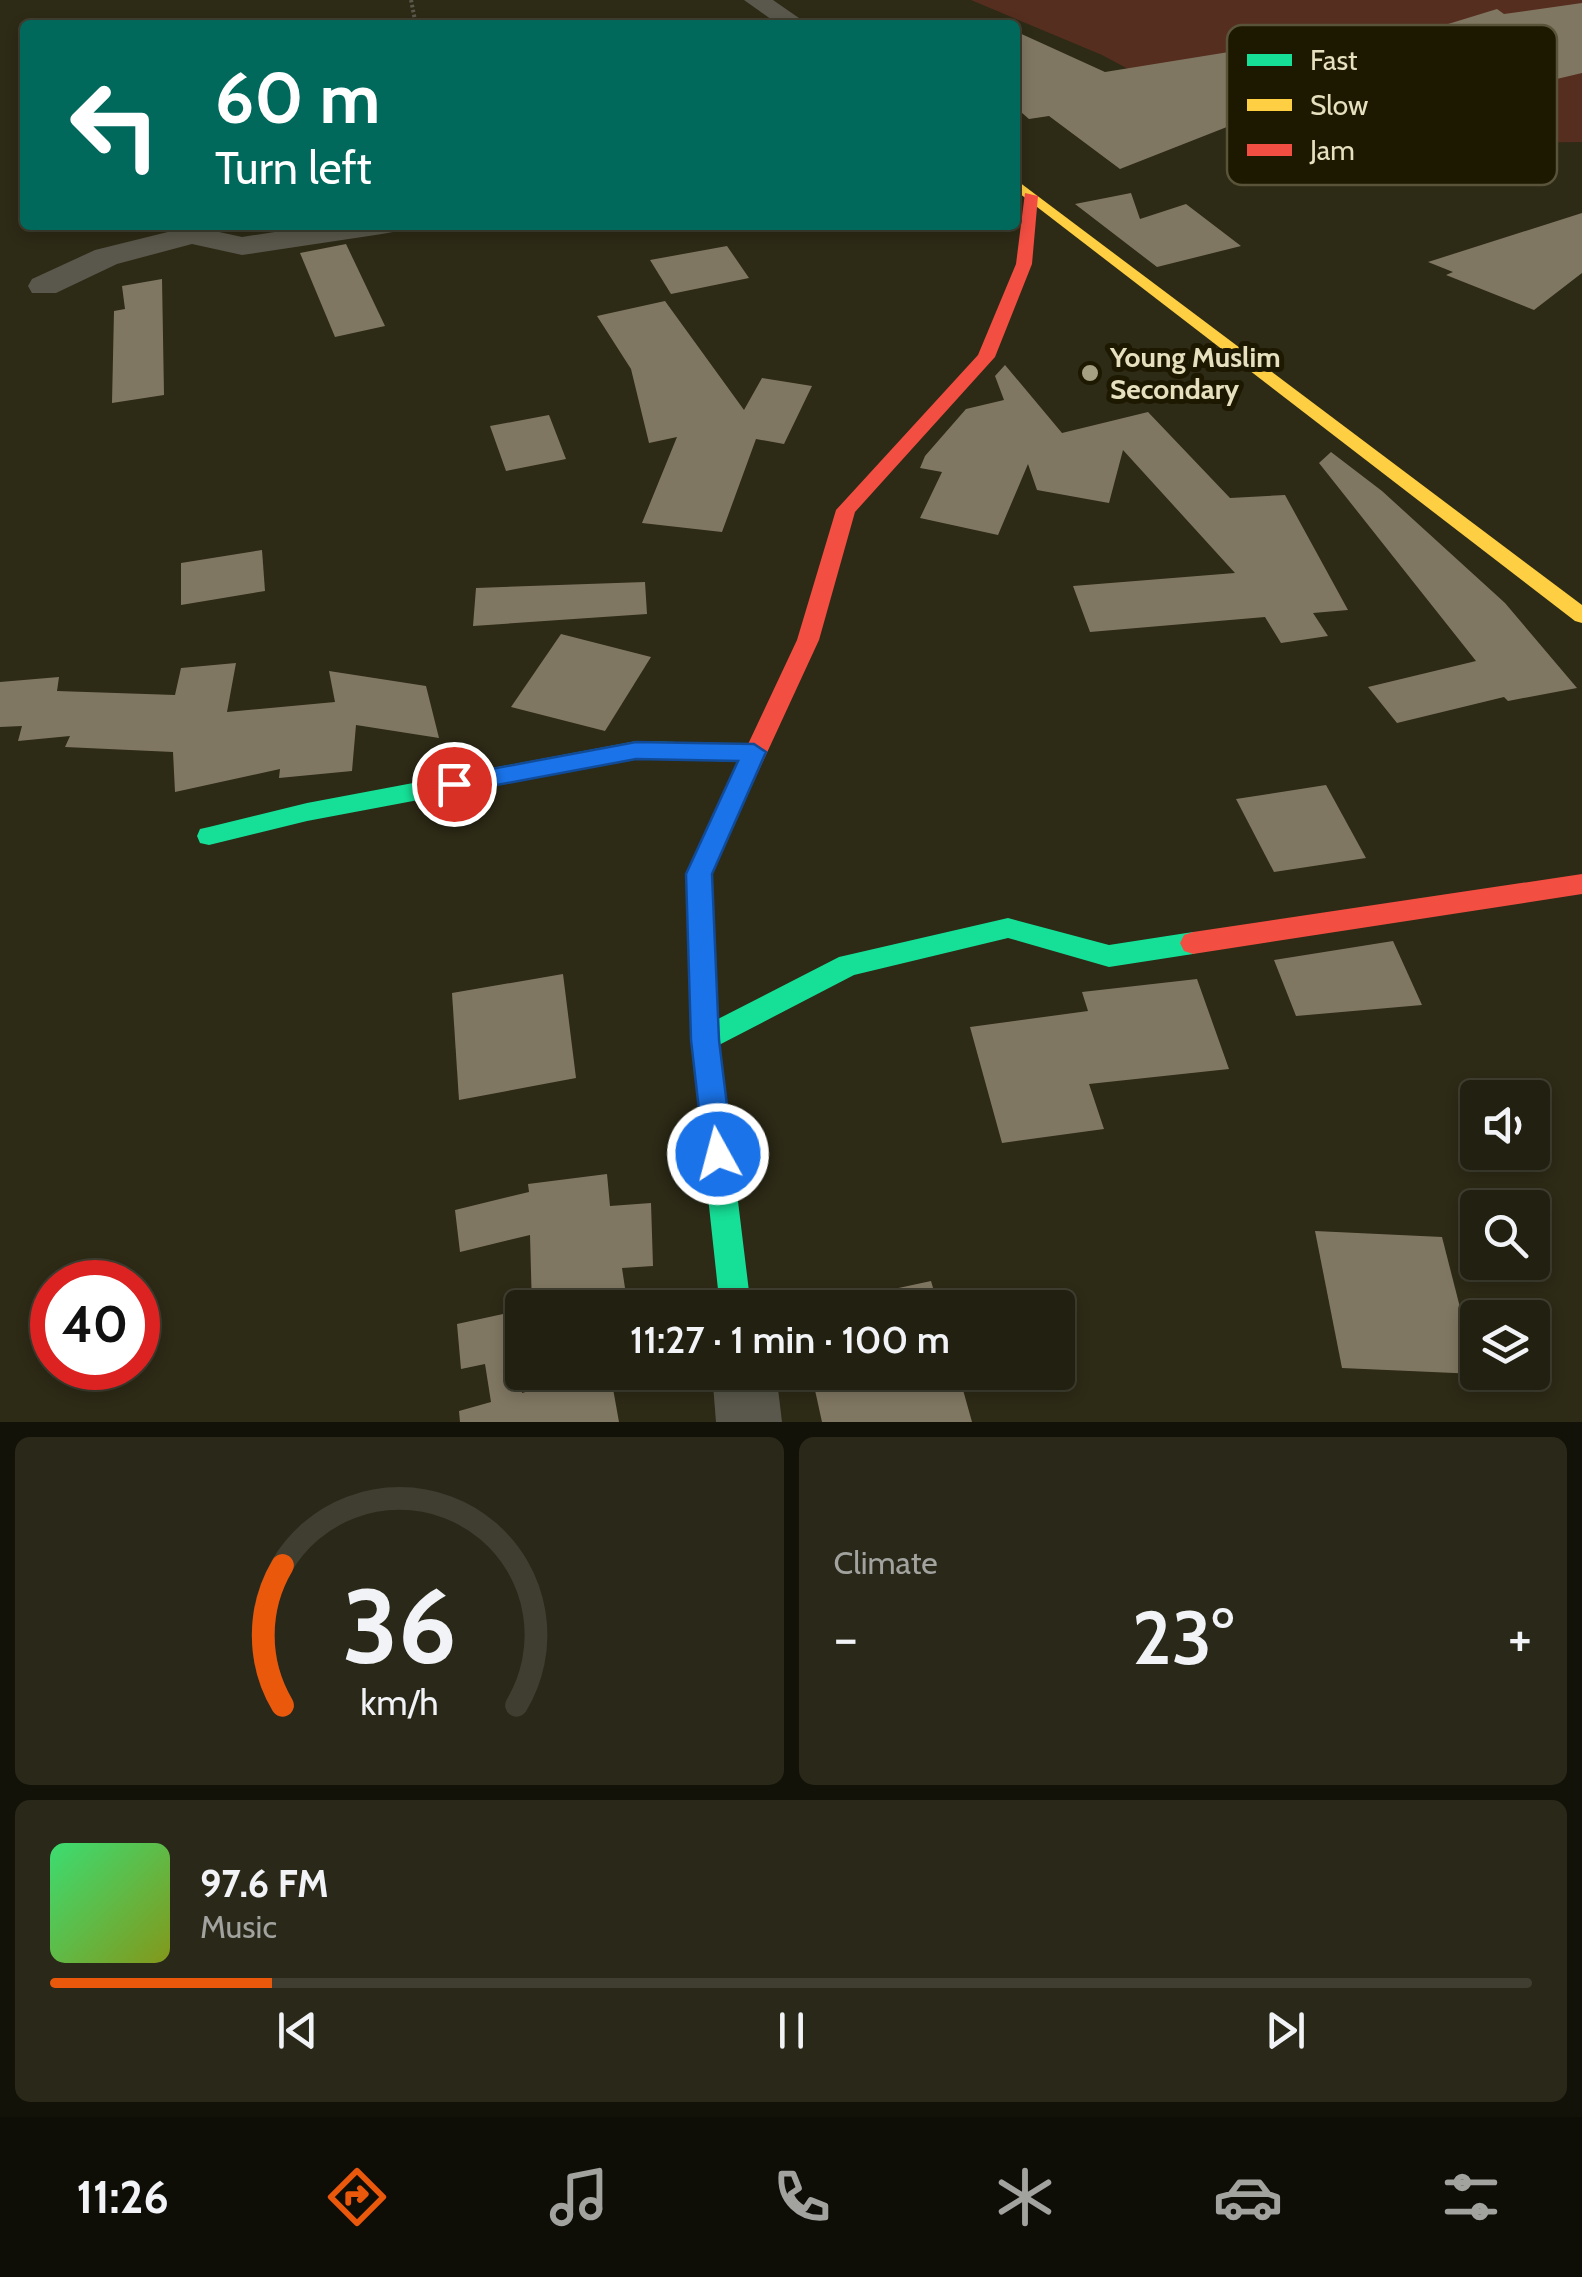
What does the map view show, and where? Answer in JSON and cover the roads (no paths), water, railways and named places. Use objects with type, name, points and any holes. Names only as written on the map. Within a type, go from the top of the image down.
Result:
[{"type":"street","points":[[756,0],[788,20]]},
{"type":"street","points":[[1022,190],[1582,616]]},
{"type":"street","points":[[734,1290],[705,1040],[699,874],[808,640],[846,510],[986,358],[1024,264],[1022,190]]},
{"type":"street","points":[[44,286],[106,257],[192,235],[242,246],[349,230]]},
{"type":"street","points":[[209,836],[307,812],[636,750],[754,752]]},
{"type":"street","points":[[705,1040],[848,965],[1008,928],[1109,956],[1582,884]]},
{"type":"street","points":[[746,1390],[749,1422]]},
{"type":"place","name":"Young Muslim Secondary","points":[[1090,373]]}]
